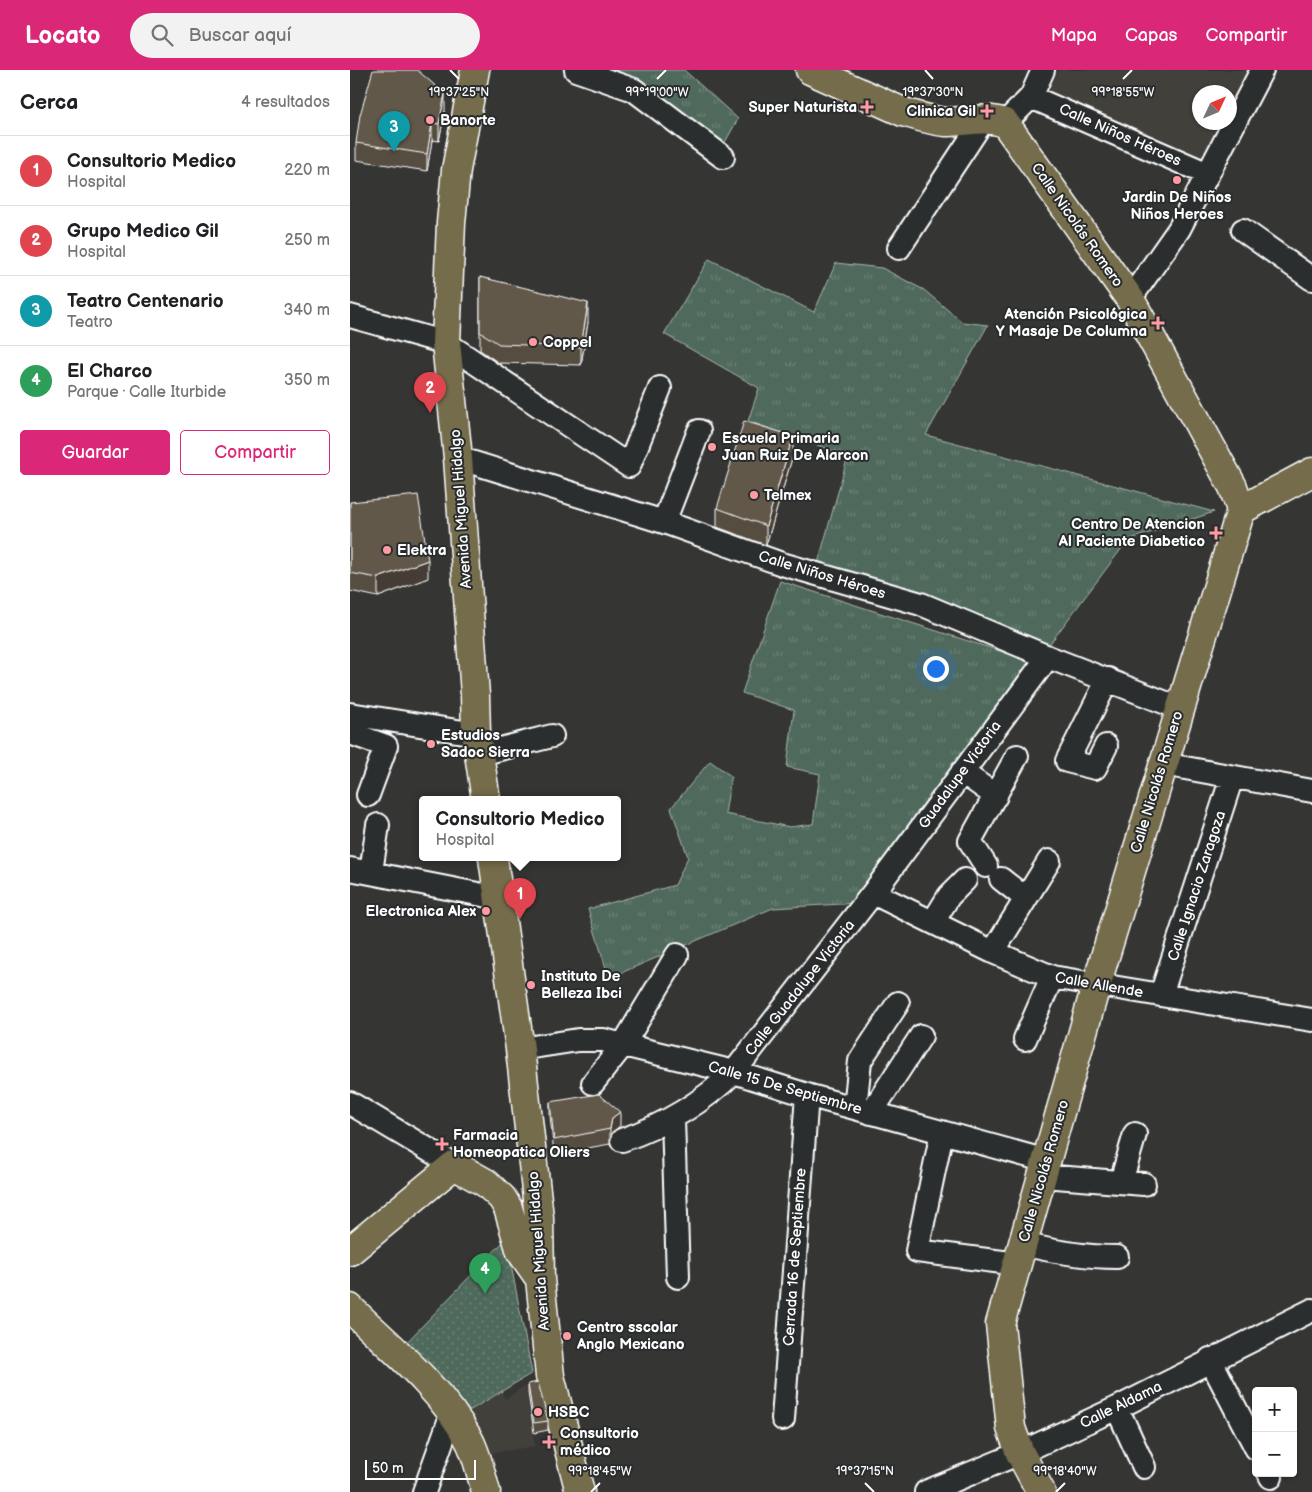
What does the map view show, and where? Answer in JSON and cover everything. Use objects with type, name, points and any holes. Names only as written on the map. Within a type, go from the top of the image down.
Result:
[{"type":"main road","name":"Avenida Miguel Hidalgo","points":[[476,70],[456,170],[451,223],[446,343],[458,458],[478,744],[485,796]]},
{"type":"main road","points":[[810,70],[850,89],[918,116],[946,122],[994,121]]},
{"type":"main road","name":"Calle Nicolás Romero","points":[[994,121],[1130,300],[1233,487],[1241,510],[1096,986],[1000,1324],[1011,1428],[1020,1453],[1041,1492]]},
{"type":"main road","points":[[1241,510],[1312,472]]},
{"type":"main road","name":"Avenida Miguel Hidalgo","points":[[493,861],[520,1049],[539,1217],[540,1279],[550,1376],[580,1492]]},
{"type":"main road","points":[[350,1251],[454,1165],[486,1183],[502,1198],[508,1208],[521,1252],[540,1279]]},
{"type":"main road","points":[[350,1308],[420,1377],[452,1413],[469,1439],[486,1492]]},
{"type":"street","points":[[576,70],[634,90],[723,157]]},
{"type":"street","points":[[899,248],[994,121],[1031,97],[1043,70]]},
{"type":"street","points":[[1130,300],[1179,229],[1262,70]]},
{"type":"street","name":"Calle Niños Héroes","points":[[1031,97],[1208,174]]},
{"type":"street","points":[[1243,230],[1312,279]]},
{"type":"street","points":[[350,316],[446,343],[629,466],[660,388]]},
{"type":"street","points":[[664,522],[699,431]]},
{"type":"street","name":"Calle Niños Héroes","points":[[458,458],[664,522],[782,564],[921,604],[1048,657],[1180,708]]},
{"type":"street","name":"Guadalupe Victoria","points":[[873,893],[1048,657]]},
{"type":"street","points":[[1106,746],[1095,768],[1067,762],[1108,679]]},
{"type":"street","points":[[350,720],[478,744],[552,736]]},
{"type":"street","points":[[350,720],[386,746],[368,795]]},
{"type":"street","points":[[1017,756],[970,842],[994,872],[1025,898]]},
{"type":"street","points":[[1163,764],[1312,791]]},
{"type":"street","points":[[962,772],[996,796]]},
{"type":"street","name":"Calle Ignacio Zaragoza","points":[[1161,995],[1232,777]]},
{"type":"street","points":[[378,825],[360,870],[498,898]]},
{"type":"street","points":[[993,952],[1049,861]]},
{"type":"street","points":[[933,922],[949,896],[965,880]]},
{"type":"street","name":"Calle Allende","points":[[873,893],[993,952],[1052,978],[1312,1020]]},
{"type":"street","name":"Calle Guadalupe Victoria","points":[[622,1140],[674,1119],[714,1091],[734,1072],[873,893]]},
{"type":"street","points":[[593,1083],[623,1045],[676,954]]},
{"type":"street","points":[[1025,1040],[1052,978]]},
{"type":"street","points":[[863,1110],[860,1062],[898,1003]]},
{"type":"street","points":[[863,1110],[921,1036]]},
{"type":"street","name":"Calle 15 De Septiembre","points":[[520,1049],[578,1040],[603,1040],[734,1072],[807,1095],[942,1132],[1045,1169],[1144,1184]]},
{"type":"street","name":"Cerrada 16 de Septiembre","points":[[782,1419],[807,1095]]},
{"type":"street","points":[[350,1103],[454,1165]]},
{"type":"street","points":[[674,1119],[678,1277]]},
{"type":"street","points":[[942,1132],[917,1251],[1021,1254],[1058,1252],[1092,1257],[1117,1257]]},
{"type":"street","points":[[1121,1182],[1135,1134]]},
{"type":"street","name":"Calle Aldama","points":[[940,1489],[1117,1408],[1210,1359],[1312,1310]]},
{"type":"street","points":[[1210,1359],[1252,1440]]},
{"type":"street","points":[[1117,1408],[1144,1467]]},
{"type":"street","points":[[424,1492],[452,1413]]},
{"type":"shaded area","points":[[1059,70],[1257,70],[1237,110],[1237,85],[1192,85],[1192,130],[1227,130],[1207,170],[1044,98]]},
{"type":"shaded area","points":[[525,1386],[535,1446],[486,1454],[470,1422],[471,1411],[502,1392],[505,1399]]},
{"type":"green space","points":[[611,70],[684,70],[738,119],[724,144]]},
{"type":"green space","points":[[709,259],[814,312],[836,263],[882,268],[924,290],[962,322],[988,325],[926,435],[1214,512],[1128,540],[1048,646],[817,567],[848,456],[748,421],[759,388],[664,334]]},
{"type":"green space","points":[[780,581],[1034,662],[859,903],[773,908],[609,978],[588,909],[675,885],[688,857],[671,808],[710,761],[731,776],[725,814],[790,827],[813,824],[820,774],[787,767],[794,710],[742,693]]},
{"type":"green space","points":[[506,1239],[532,1373],[464,1414],[401,1348]]},
{"type":"building","points":[[373,70],[417,70],[445,94],[439,124],[432,123],[427,154],[356,143],[360,115]]},
{"type":"building","name":"Coppel","points":[[480,277],[588,303],[581,347],[499,344],[480,332]]},
{"type":"building","name":"Telmex","points":[[744,421],[793,436],[766,526],[717,508]]},
{"type":"building","name":"Elektra","points":[[418,495],[428,560],[378,578],[350,573],[350,502]]},
{"type":"building","points":[[599,1094],[620,1112],[612,1118],[610,1129],[554,1140],[550,1102]]},
{"type":"building","name":"HSBC","points":[[538,1382],[548,1421],[534,1423],[528,1384]]},
{"type":"place","name":"Super Naturista","points":[[867,107]]},
{"type":"place","name":"Clinica Gil","points":[[987,111]]},
{"type":"place","name":"Banorte","points":[[430,120]]},
{"type":"place","name":"Teatro Centenario","points":[[394,152]]},
{"type":"place","name":"Jardin De Niños Niños Heroes","points":[[1177,180]]},
{"type":"place","name":"Atención Psicológica Y Masaje De Columna","points":[[1158,323]]},
{"type":"place","name":"Coppel","points":[[533,342]]},
{"type":"place","name":"Grupo Medico Gil","points":[[430,413]]},
{"type":"place","name":"Escuela Primaria Juan Ruiz De Alarcon","points":[[712,447]]},
{"type":"place","name":"Telmex","points":[[754,495]]},
{"type":"place","name":"Centro De Atencion Al Paciente Diabetico","points":[[1216,533]]},
{"type":"place","name":"Elektra","points":[[387,550]]},
{"type":"place","name":"Estudios Sadoc Sierra","points":[[431,744]]},
{"type":"place","name":"Electronica Alex","points":[[486,911]]},
{"type":"place","name":"Consultorio Medico","points":[[520,919]]},
{"type":"place","name":"Instituto De Belleza Ibci","points":[[531,985]]},
{"type":"place","name":"Farmacia Homeopatica Oliers","points":[[442,1144]]},
{"type":"place","name":"El Charco","points":[[485,1294]]},
{"type":"place","name":"Centro sscolar Anglo Mexicano","points":[[567,1336]]},
{"type":"place","name":"HSBC","points":[[538,1412]]},
{"type":"place","name":"Consultorio médico","points":[[549,1442]]}]
